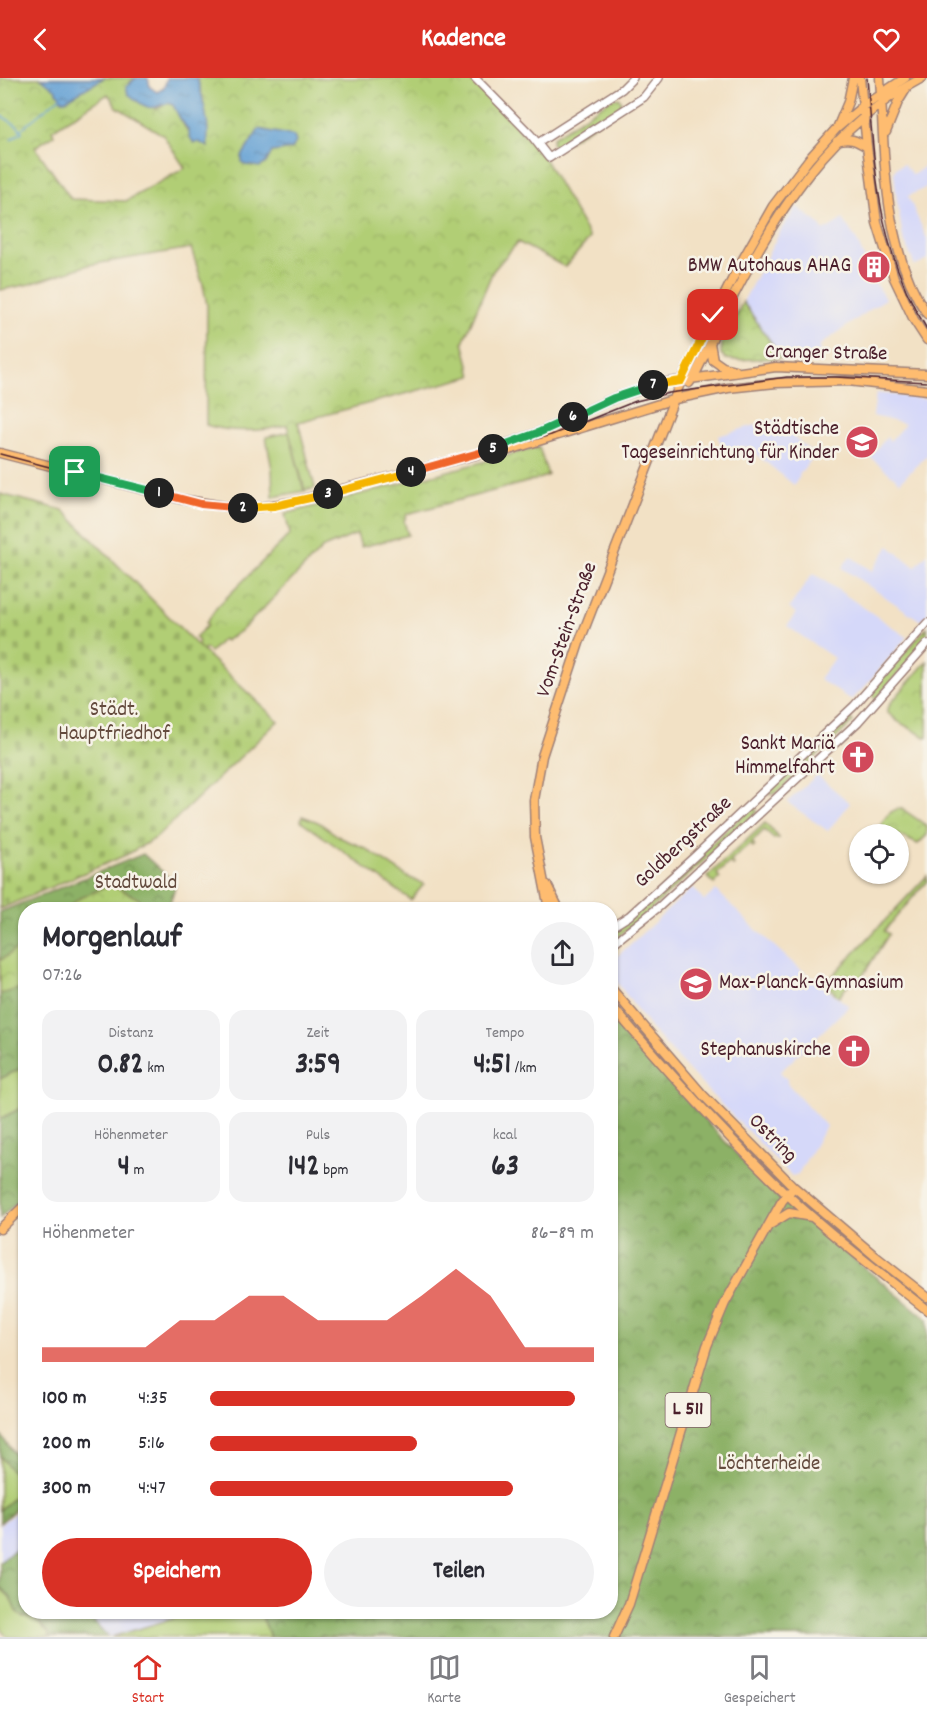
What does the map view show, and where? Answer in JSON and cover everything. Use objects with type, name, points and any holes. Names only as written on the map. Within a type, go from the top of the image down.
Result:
[{"type":"main road","points":[[836,129],[848,102],[853,78]]},
{"type":"main road","points":[[860,78],[877,223],[899,289],[927,340]]},
{"type":"main road","points":[[880,78],[888,193],[897,244],[909,282],[927,314]]},
{"type":"main road","points":[[864,110],[881,94],[908,81],[922,78]]},
{"type":"main road","points":[[864,110],[882,104],[908,81]]},
{"type":"main road","points":[[884,138],[908,81]]},
{"type":"main road","name":"Vom-Stein-Straße","points":[[547,902],[545,882],[535,837],[534,800],[542,756],[579,643],[681,381],[754,237],[773,207],[809,159],[836,129],[864,110]]},
{"type":"main road","name":"Vom-Stein-Straße","points":[[675,399],[692,380],[745,273],[776,219],[864,110]]},
{"type":"main road","points":[[837,141],[857,140],[867,147]]},
{"type":"main road","points":[[710,342],[713,360],[723,367],[738,371]]},
{"type":"main road","name":"Cranger Straße","points":[[487,452],[505,443],[540,432],[636,390],[662,383],[776,367],[926,373]]},
{"type":"main road","name":"Cranger Straße","points":[[0,453],[201,504],[248,508],[292,502],[487,452],[506,451],[675,399],[728,388],[848,381],[927,390]]},
{"type":"main road","name":"Vom-Stein-Straße","points":[[545,882],[555,902]]},
{"type":"main road","name":"Ostring","points":[[618,996],[703,1095],[794,1187],[927,1297]]},
{"type":"main road","name":"Ostring","points":[[618,1013],[707,1114],[787,1194],[927,1310]]},
{"type":"main road","name":"L 511","points":[[614,1637],[629,1604],[707,1346],[725,1303],[787,1194],[794,1187]]},
{"type":"main road","points":[[0,1229],[18,1212]]},
{"type":"main road","points":[[769,1225],[789,1214],[815,1218]]},
{"type":"street","points":[[475,78],[538,143],[549,158],[644,97],[659,78]]},
{"type":"street","points":[[538,143],[622,89],[633,78]]},
{"type":"street","name":"Goldbergstraße","points":[[618,923],[629,916],[686,864],[854,706],[927,623]]},
{"type":"street","name":"Goldbergstraße","points":[[618,940],[660,906],[858,722],[927,644]]},
{"type":"shaded area","points":[[904,164],[913,175],[925,166],[927,170],[927,187],[908,196],[927,239],[927,259],[915,266],[903,238],[897,201],[894,173],[896,168]]},
{"type":"shaded area","points":[[797,207],[817,222],[824,231],[843,219],[857,241],[867,269],[885,299],[820,345],[819,363],[781,358],[743,302],[782,228]]},
{"type":"shaded area","points":[[876,393],[927,399],[927,455],[900,482],[870,457],[887,437],[890,441],[905,424],[873,416]]},
{"type":"shaded area","points":[[773,420],[815,455],[794,485],[746,446],[726,457],[718,436]]},
{"type":"shaded area","points":[[889,546],[915,567],[927,554],[927,614],[921,621],[842,568],[850,556],[872,571]]},
{"type":"shaded area","points":[[813,573],[907,637],[851,700],[819,679],[834,658],[787,626],[796,613],[789,608]]},
{"type":"shaded area","points":[[817,775],[850,803],[828,831],[787,802]]},
{"type":"shaded area","points":[[693,887],[704,901],[716,890],[795,965],[849,1006],[780,1072],[787,1079],[787,1083],[826,1126],[798,1174],[792,1176],[707,1090],[652,1030],[618,984],[618,956]]},
{"type":"shaded area","points":[[18,1511],[18,1548],[0,1562],[0,1525]]},
{"type":"shaded area","points":[[93,1619],[171,1619],[111,1637],[108,1637]]},
{"type":"green space","points":[[0,78],[136,78],[130,82],[156,109],[168,103],[173,105],[190,134],[207,146],[203,99],[197,78],[468,78],[503,111],[544,158],[590,238],[565,267],[518,242],[493,271],[463,342],[472,376],[298,422],[315,488],[305,491],[287,425],[246,431],[206,425],[207,305],[191,248],[88,265],[30,284],[0,290]],"holes":[[[108,94],[117,107],[163,135],[185,168],[126,201],[71,199],[35,147],[54,135],[52,130]]]},
{"type":"green space","points":[[613,98],[621,100],[621,108],[559,147],[555,147],[552,143],[553,137]]},
{"type":"green space","points":[[743,302],[781,358],[734,360],[726,359],[721,354],[722,344]]},
{"type":"green space","points":[[289,432],[304,491],[273,497],[272,469],[266,437]]},
{"type":"green space","points":[[539,447],[548,475],[407,514],[404,521],[408,535],[361,547],[357,534],[323,548],[243,629],[225,641],[223,639],[210,652],[205,648],[203,651],[197,645],[199,642],[195,637],[208,625],[206,623],[217,607],[290,534],[285,514]]},
{"type":"green space","name":"Städt. Hauptfriedhof","points":[[0,494],[63,510],[203,651],[278,721],[156,838],[126,855],[0,909]]},
{"type":"green space","points":[[927,627],[927,641],[876,699],[869,693]]},
{"type":"green space","points":[[927,661],[927,738],[897,721],[887,712],[890,704]]},
{"type":"green space","points":[[848,716],[853,722],[779,791],[770,794],[772,788]]},
{"type":"green space","points":[[754,805],[757,812],[618,936],[618,927]]},
{"type":"green space","points":[[901,808],[927,826],[927,835],[918,844],[909,840],[909,824],[882,824],[888,814]]},
{"type":"green space","points":[[302,816],[318,822],[341,838],[365,848],[408,877],[424,884],[411,900],[301,821]]},
{"type":"green space","points":[[765,823],[779,838],[774,839],[764,830],[752,842],[755,846],[750,844],[731,861],[733,866],[729,863],[717,874],[720,878],[714,884],[707,877]]},
{"type":"green space","name":"Stadtwald","points":[[143,854],[176,884],[170,902],[25,902]]},
{"type":"green space","points":[[927,876],[927,881],[884,931],[889,934],[860,980],[854,977],[839,997],[825,984]]},
{"type":"green space","points":[[111,884],[139,899],[140,902],[75,902]]},
{"type":"green space","name":"Stadtwald","points":[[18,905],[18,1070],[0,1079],[0,912]]},
{"type":"green space","points":[[18,948],[18,989],[0,994],[0,961]]},
{"type":"green space","name":"Löchterheide","points":[[618,1020],[681,1094],[774,1194],[927,1319],[927,1637],[270,1637],[263,1619],[618,1619]]},
{"type":"green space","points":[[18,1070],[18,1110],[0,1119],[0,1079]]},
{"type":"green space","points":[[18,1110],[18,1201],[0,1218],[0,1119]]},
{"type":"green space","points":[[0,1434],[18,1458],[18,1478],[0,1456]]},
{"type":"green space","points":[[0,1456],[18,1478],[18,1493],[0,1510]]},
{"type":"green space","points":[[18,1493],[18,1507],[0,1523],[0,1510]]},
{"type":"green space","points":[[18,1547],[18,1613],[10,1597],[0,1587],[0,1562]]},
{"type":"green space","points":[[0,1587],[10,1597],[18,1613],[18,1619],[35,1619],[49,1633],[49,1637],[8,1637],[0,1628]]},
{"type":"green space","points":[[35,1619],[92,1619],[108,1637],[49,1637],[49,1633]]},
{"type":"green space","points":[[171,1619],[263,1619],[270,1637],[111,1637]]},
{"type":"water","points":[[41,78],[104,78],[66,100],[62,100],[56,90]]},
{"type":"water","points":[[136,78],[148,78],[150,87],[157,92],[164,88],[167,78],[197,78],[207,120],[208,147],[199,142],[195,143],[191,139],[173,105],[168,103],[150,108],[128,94],[126,87]]},
{"type":"water","points":[[259,129],[294,136],[296,142],[292,149],[272,152],[266,163],[260,167],[245,165],[242,162],[242,156]]},
{"type":"waterway","points":[[20,130],[60,97]]},
{"type":"waterway","points":[[0,115],[18,126],[22,132],[11,139]]},
{"type":"tram line","points":[[867,78],[876,176],[888,239],[910,299],[927,329]]},
{"type":"tram line","points":[[0,454],[173,499],[214,506],[256,508],[301,502],[551,435],[636,401],[669,393],[787,377],[927,382]]},
{"type":"place","name":"BMW Autohaus AHAG","points":[[874,267]]},
{"type":"place","name":"Städtische Tageseinrichtung für Kinder","points":[[862,442]]},
{"type":"place","name":"Sankt Mariä Himmelfahrt","points":[[858,757]]},
{"type":"place","name":"Max-Planck-Gymnasium","points":[[696,984]]},
{"type":"place","name":"Stephanuskirche","points":[[854,1051]]},
{"type":"route","points":[[75,472],[201,504],[237,508],[274,506],[321,495],[487,452],[505,443],[540,432],[614,398],[662,383],[681,381],[713,315]]}]
